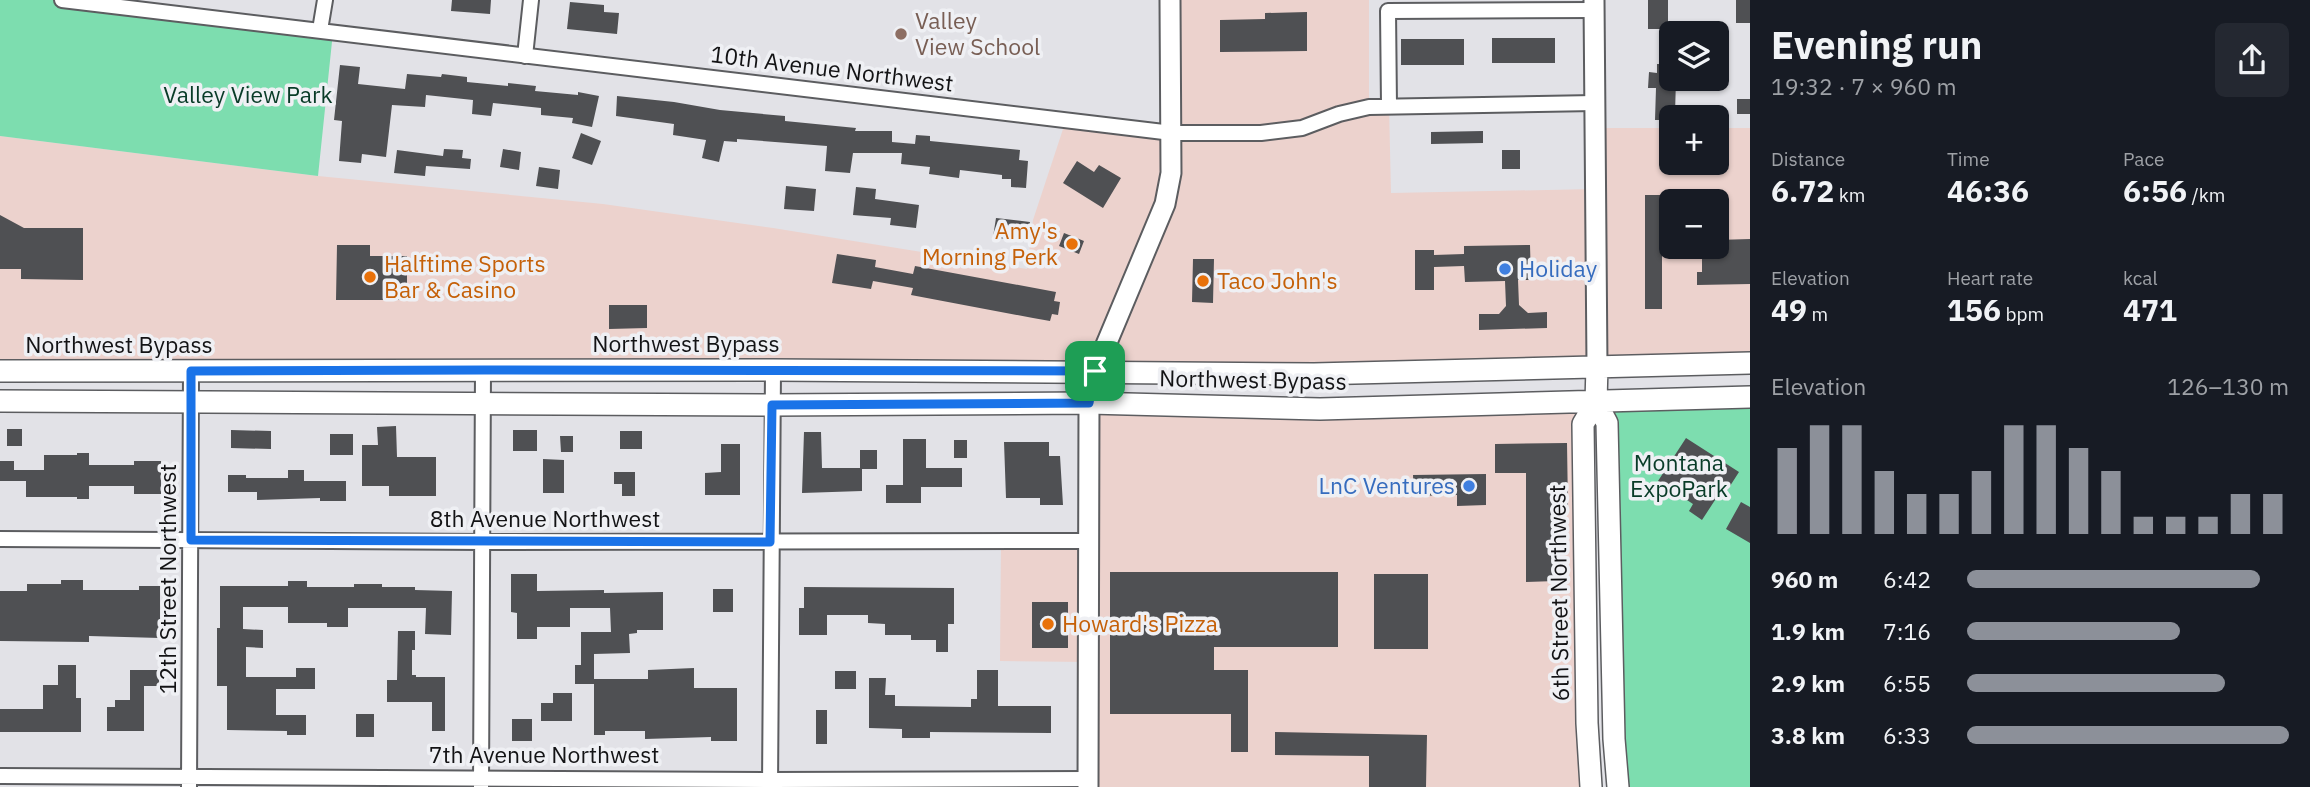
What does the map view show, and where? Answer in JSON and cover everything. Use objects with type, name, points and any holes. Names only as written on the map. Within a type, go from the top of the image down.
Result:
[{"type":"main road","name":"Northwest Bypass","points":[[0,371],[773,370],[1314,374],[1750,363]]},
{"type":"main road","name":"6th Street Northwest","points":[[1591,787],[1587,723],[1583,424],[1596,401],[1597,366]]},
{"type":"main road","name":"Northwest Bypass","points":[[0,401],[772,405],[1089,403],[1320,409],[1750,397]]},
{"type":"main road","name":"6th Street Northwest","points":[[1596,401],[1607,423],[1614,739],[1618,787]]},
{"type":"street","name":"10th Avenue Northwest","points":[[62,0],[1172,133],[1261,133],[1302,128],[1339,114],[1369,107],[1595,103]]},
{"type":"street","points":[[320,30],[325,0]]},
{"type":"street","points":[[525,56],[531,0]]},
{"type":"street","points":[[1088,783],[1089,403],[1095,371],[1165,204],[1171,173],[1172,133],[1170,0]]},
{"type":"street","points":[[1389,106],[1388,11],[1594,5]]},
{"type":"street","name":"6th Street Northwest","points":[[1594,5],[1597,366]]},
{"type":"street","points":[[481,782],[484,370]]},
{"type":"street","points":[[770,783],[773,370]]},
{"type":"street","name":"12th Street Northwest","points":[[189,782],[191,371]]},
{"type":"street","name":"8th Avenue Northwest","points":[[0,539],[483,542],[1090,541]]},
{"type":"street","name":"7th Avenue Northwest","points":[[0,776],[189,782],[1088,783]]},
{"type":"shaded area","points":[[1170,0],[1369,0],[1369,106],[1389,106],[1391,193],[1595,189],[1595,128],[1659,128],[1659,175],[1729,175],[1729,128],[1750,128],[1750,363],[0,371],[0,136],[318,176],[603,204],[1027,269],[1033,220],[1066,120],[1172,133]]},
{"type":"shaded area","points":[[1596,402],[1583,424],[1591,787],[1088,787],[1089,662],[1000,661],[1001,541],[1089,541],[1089,403]]},
{"type":"green space","name":"Valley View Park","points":[[0,0],[63,0],[333,32],[318,176],[0,136]]},
{"type":"green space","name":"Montana ExpoPark","points":[[1750,397],[1750,787],[1618,787],[1596,402]]},
{"type":"building","points":[[452,0],[491,0],[490,14],[451,11]]},
{"type":"building","points":[[1648,0],[1668,0],[1668,21],[1659,21],[1659,29],[1648,29]]},
{"type":"building","points":[[1736,0],[1750,0],[1750,23],[1736,23]]},
{"type":"building","points":[[570,2],[604,5],[604,12],[619,13],[617,34],[567,29]]},
{"type":"building","points":[[1307,12],[1307,51],[1220,52],[1220,20],[1265,19],[1265,13]]},
{"type":"building","points":[[1492,38],[1555,38],[1555,63],[1492,63]]},
{"type":"building","points":[[1401,39],[1464,39],[1464,65],[1401,65]]},
{"type":"building","points":[[1659,64],[1659,91],[1676,91],[1675,105],[1659,105],[1659,120],[1655,120],[1656,88],[1648,88],[1649,72],[1657,73]]},
{"type":"building","points":[[340,65],[360,67],[358,84],[405,89],[407,74],[441,77],[442,74],[467,77],[467,82],[508,86],[508,83],[536,86],[535,91],[578,95],[578,92],[599,96],[592,127],[572,123],[573,118],[541,115],[541,108],[493,103],[491,116],[472,114],[473,100],[426,95],[425,107],[392,105],[386,157],[362,154],[361,163],[339,161],[342,121],[334,120]]},
{"type":"building","points":[[617,96],[785,116],[785,121],[856,128],[855,131],[892,131],[892,142],[915,144],[916,135],[930,136],[930,141],[1020,150],[1019,160],[1028,161],[1026,188],[1011,187],[1011,179],[1002,179],[1002,175],[960,170],[959,178],[929,174],[930,167],[901,164],[902,153],[853,153],[850,173],[825,171],[827,146],[737,139],[737,142],[724,141],[719,162],[702,158],[706,140],[673,135],[674,124],[616,116]]},
{"type":"building","points":[[1737,99],[1750,99],[1750,114],[1737,114]]},
{"type":"building","points":[[1483,131],[1483,143],[1431,144],[1431,132]]},
{"type":"building","points":[[581,133],[601,141],[592,165],[572,158]]},
{"type":"building","points":[[444,149],[463,150],[462,158],[471,159],[470,169],[426,166],[425,176],[394,173],[397,150],[443,156]]},
{"type":"building","points":[[503,149],[521,152],[519,170],[500,167]]},
{"type":"building","points":[[1502,150],[1520,150],[1520,169],[1502,169]]},
{"type":"building","points":[[1077,161],[1094,172],[1099,165],[1121,178],[1103,208],[1063,183]]},
{"type":"building","points":[[539,167],[560,170],[558,189],[536,186]]},
{"type":"building","points":[[786,186],[816,189],[814,211],[784,209]]},
{"type":"building","points":[[856,187],[876,189],[875,199],[919,205],[916,228],[890,225],[891,218],[853,215]]},
{"type":"building","points":[[1645,195],[1659,195],[1662,309],[1645,309]]},
{"type":"building","points":[[0,215],[24,228],[83,228],[83,280],[21,279],[21,269],[0,269]]},
{"type":"building","points":[[996,218],[1030,222],[1027,242],[993,237]]},
{"type":"building","points":[[1064,233],[1084,241],[1079,254],[1059,246]]},
{"type":"building","points":[[1750,239],[1750,284],[1697,285],[1697,272],[1702,272],[1702,259],[1729,259],[1729,240]]},
{"type":"building","points":[[337,245],[370,245],[370,256],[407,256],[407,300],[336,300]]},
{"type":"building","points":[[1530,245],[1531,280],[1518,280],[1519,305],[1528,313],[1547,312],[1547,328],[1479,330],[1479,314],[1499,314],[1506,306],[1505,281],[1465,282],[1464,266],[1434,267],[1434,290],[1415,290],[1415,250],[1434,250],[1434,255],[1464,254],[1464,246]]},
{"type":"building","points":[[837,254],[876,260],[875,267],[913,274],[915,266],[1056,292],[1054,301],[1060,302],[1058,315],[1052,314],[1050,321],[1033,318],[911,295],[913,288],[873,281],[871,289],[832,283]]},
{"type":"building","name":"Taco John's","points":[[1193,259],[1214,259],[1213,303],[1192,302]]},
{"type":"building","points":[[609,305],[647,305],[647,328],[609,329]]},
{"type":"building","points":[[396,426],[397,457],[436,457],[436,496],[389,496],[389,486],[362,486],[362,445],[378,445],[377,427]]},
{"type":"building","points":[[7,429],[22,429],[22,446],[7,446]]},
{"type":"building","points":[[231,430],[271,431],[271,449],[231,448]]},
{"type":"building","points":[[513,430],[537,430],[537,451],[513,451]]},
{"type":"building","points":[[620,431],[642,431],[642,449],[620,449]]},
{"type":"building","points":[[804,432],[821,432],[822,468],[860,468],[860,450],[877,450],[877,469],[862,469],[862,491],[802,493]]},
{"type":"building","points":[[330,434],[353,434],[353,455],[330,455]]},
{"type":"building","points":[[560,436],[573,436],[573,452],[561,452]]},
{"type":"building","points":[[1686,438],[1739,472],[1721,500],[1717,497],[1702,520],[1689,511],[1693,504],[1658,481]]},
{"type":"building","points":[[903,439],[926,439],[926,468],[962,468],[962,487],[921,487],[921,503],[886,503],[886,485],[903,485]]},
{"type":"building","points":[[954,440],[967,440],[967,458],[954,458]]},
{"type":"building","points":[[1004,442],[1049,442],[1049,456],[1060,456],[1063,505],[1040,505],[1040,498],[1006,498]]},
{"type":"building","points":[[1567,443],[1568,509],[1555,509],[1556,581],[1526,582],[1526,473],[1495,473],[1495,444]]},
{"type":"building","points":[[721,444],[740,444],[740,495],[705,495],[705,473],[721,472]]},
{"type":"building","points":[[89,453],[89,465],[134,465],[134,461],[161,461],[161,494],[134,494],[134,486],[89,486],[89,499],[26,497],[26,481],[0,481],[0,461],[14,461],[14,470],[44,470],[44,455]]},
{"type":"building","points":[[543,459],[564,460],[564,493],[543,493]]},
{"type":"building","points":[[288,470],[304,470],[304,481],[346,481],[346,501],[320,501],[320,498],[257,500],[257,492],[228,492],[228,475],[288,478]]},
{"type":"building","points":[[614,472],[635,472],[635,496],[622,496],[622,484],[614,484]]},
{"type":"building","points":[[1486,474],[1486,505],[1457,506],[1457,495],[1414,496],[1413,475]]},
{"type":"building","points":[[1741,502],[1750,507],[1750,543],[1726,529]]},
{"type":"building","points":[[1110,572],[1338,572],[1338,647],[1214,647],[1214,670],[1248,670],[1248,752],[1231,752],[1231,714],[1110,714]]},
{"type":"building","points":[[511,574],[537,574],[537,591],[663,592],[663,630],[637,630],[637,633],[629,634],[630,653],[594,654],[594,679],[648,679],[648,670],[694,668],[694,688],[737,688],[737,741],[711,741],[711,737],[645,739],[645,731],[605,731],[605,735],[594,735],[594,684],[575,684],[575,665],[581,665],[581,632],[611,632],[610,608],[570,608],[570,627],[537,627],[537,639],[517,639],[517,613],[511,612]]},
{"type":"building","points":[[1374,574],[1428,574],[1428,649],[1374,649]]},
{"type":"building","points":[[61,580],[83,580],[83,590],[139,590],[139,586],[160,586],[160,638],[89,636],[89,642],[0,641],[0,591],[27,591],[27,584],[61,584]]},
{"type":"building","points":[[288,581],[307,581],[307,587],[382,584],[382,587],[452,591],[451,635],[425,634],[426,608],[348,608],[348,627],[327,627],[327,623],[288,623],[288,607],[243,607],[243,629],[263,630],[263,648],[246,647],[246,677],[296,677],[296,668],[315,668],[315,689],[276,689],[276,715],[306,715],[306,735],[287,735],[287,731],[227,730],[227,686],[217,686],[220,586],[288,586]]},
{"type":"building","points":[[804,587],[954,588],[954,624],[948,624],[948,652],[936,652],[936,640],[911,640],[911,635],[885,635],[885,624],[868,623],[868,615],[827,615],[827,635],[799,635],[799,608],[804,608]]},
{"type":"building","points":[[713,589],[733,589],[733,612],[713,612]]},
{"type":"building","points":[[1032,602],[1068,602],[1068,648],[1032,648]]},
{"type":"building","points":[[398,631],[415,631],[412,675],[445,677],[445,731],[432,731],[432,702],[387,702],[387,680],[397,680]]},
{"type":"building","points":[[58,665],[76,665],[76,698],[81,698],[81,732],[0,732],[0,709],[43,709],[43,685],[58,685]]},
{"type":"building","points":[[130,670],[159,670],[159,686],[144,686],[144,731],[107,731],[107,707],[115,707],[115,700],[130,700]]},
{"type":"building","points":[[977,670],[998,670],[998,706],[1051,706],[1051,733],[930,732],[930,738],[902,738],[902,729],[869,728],[869,678],[886,678],[885,695],[895,695],[895,706],[971,707],[971,699],[977,699]]},
{"type":"building","points":[[835,671],[856,671],[856,689],[835,689]]},
{"type":"building","points":[[553,693],[572,693],[572,721],[541,721],[541,703],[553,703]]},
{"type":"building","points":[[816,710],[827,710],[827,744],[816,744]]},
{"type":"building","points":[[356,714],[374,714],[374,737],[356,737]]},
{"type":"building","points":[[512,719],[532,719],[532,741],[512,741]]},
{"type":"building","points":[[1275,732],[1427,735],[1426,787],[1369,787],[1369,756],[1275,755]]},
{"type":"place","name":"Valley View School","points":[[901,34]]},
{"type":"place","name":"Amy's Morning Perk","points":[[1072,244]]},
{"type":"place","name":"Holiday","points":[[1505,269]]},
{"type":"place","name":"Halftime Sports Bar & Casino","points":[[370,277]]},
{"type":"place","name":"Taco John's","points":[[1203,281]]},
{"type":"place","name":"LnC Ventures","points":[[1469,486]]},
{"type":"place","name":"Howard's Pizza","points":[[1048,624]]},
{"type":"route","points":[[191,371],[1095,371],[1089,403],[772,405],[770,542],[191,540],[191,371]]}]
